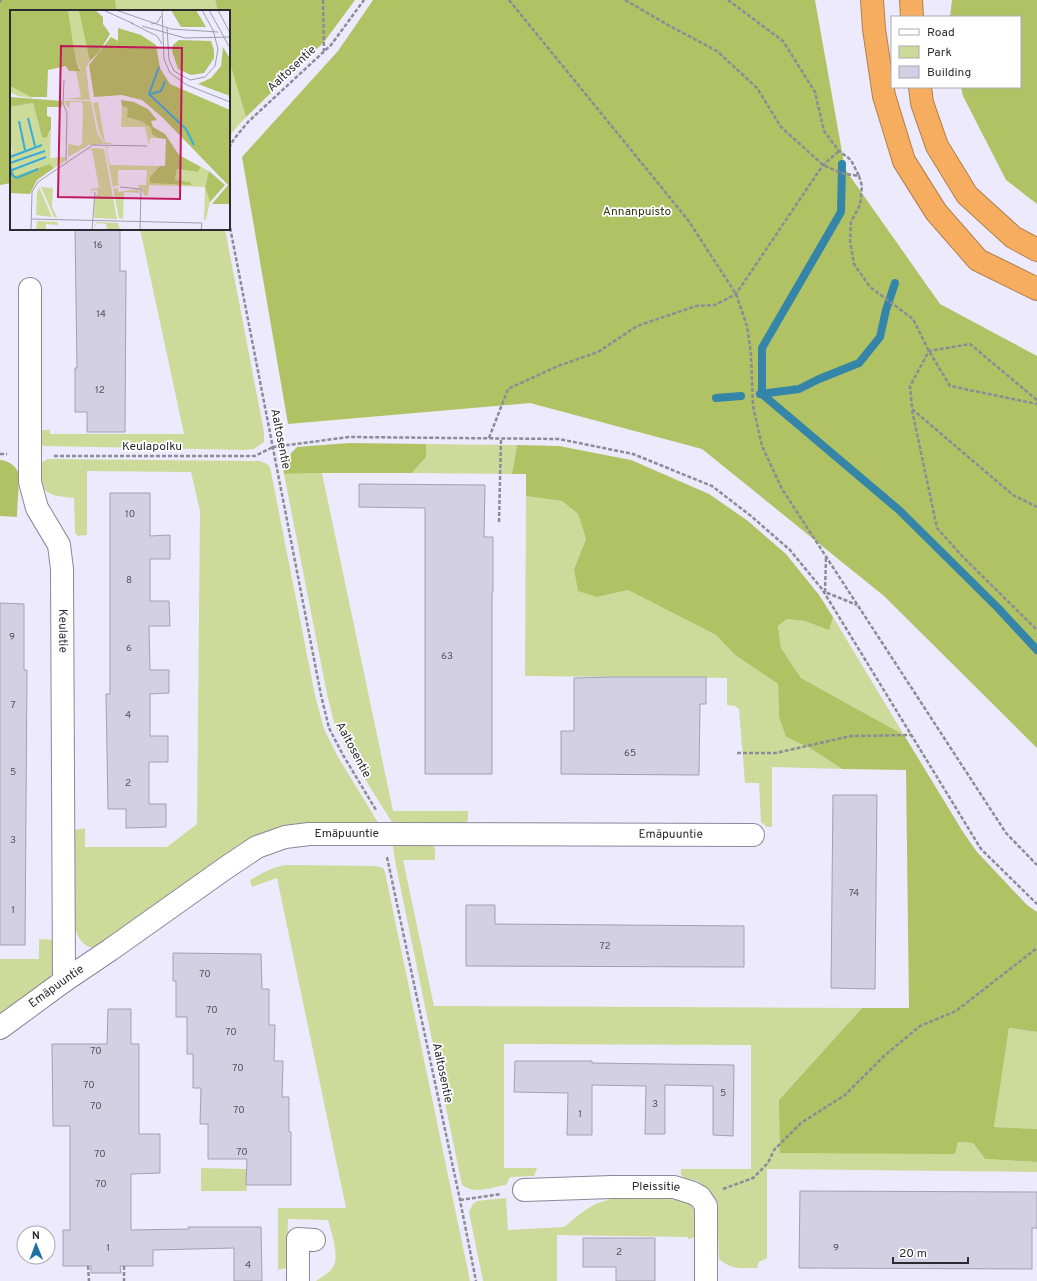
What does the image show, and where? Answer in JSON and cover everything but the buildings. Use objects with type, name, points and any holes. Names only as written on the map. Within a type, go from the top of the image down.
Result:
[{"type":"highway","points":[[872,0],[874,29],[884,96],[904,161],[936,212],[978,260],[1037,289]]},
{"type":"highway","points":[[911,0],[912,16]]},
{"type":"highway","points":[[920,88],[922,103],[937,146],[967,196],[1013,237],[1037,250]]},
{"type":"street","name":"Keulatie","points":[[30,289],[30,482],[37,508],[59,545],[62,569],[64,980]]},
{"type":"street","name":"Emäpuuntie","points":[[0,1028],[64,980],[110,950],[226,867],[258,847],[285,836],[309,834],[753,835]]},
{"type":"street","name":"Pleissitie","points":[[524,1190],[612,1187],[674,1187],[694,1192],[700,1197]]},
{"type":"street","points":[[700,1197],[706,1206],[707,1214],[706,1281]]},
{"type":"street","points":[[298,1281],[298,1239],[314,1240]]},
{"type":"path","points":[[323,0],[324,52]]},
{"type":"path","name":"Aaltosentie","points":[[230,146],[248,122],[331,45],[364,0]]},
{"type":"path","points":[[508,0],[688,220],[736,294],[746,326],[751,354],[753,406],[762,446],[782,489],[1006,833],[1037,865]]},
{"type":"path","points":[[625,0],[717,51],[757,88],[781,127],[823,165],[841,173],[859,176]]},
{"type":"path","points":[[728,0],[783,41],[815,92],[824,131],[839,151],[851,160],[859,176],[862,186],[860,205],[850,222],[850,241],[854,264],[870,287],[913,319],[929,351],[950,386],[1037,404]]},
{"type":"path","points":[[488,438],[508,389],[558,366],[598,352],[637,326],[696,306],[715,305],[736,294],[823,165],[839,151]]},
{"type":"path","name":"Aaltosentie","points":[[230,227],[321,695],[329,728],[343,755],[384,823],[384,834]]},
{"type":"path","points":[[929,351],[970,344],[1037,400]]},
{"type":"path","points":[[929,351],[910,386],[912,409],[937,528],[962,556],[1037,630]]},
{"type":"path","points":[[912,409],[1013,495],[1037,507]]},
{"type":"path","name":"Keulapolku","points":[[29,456],[255,456],[273,447],[349,437],[559,439],[633,454],[712,486],[751,516],[790,550],[825,592],[981,850],[1037,904]]},
{"type":"path","points":[[500,522],[501,439]]},
{"type":"path","points":[[826,558],[825,592],[857,606]]},
{"type":"path","points":[[737,753],[776,753],[851,736],[911,735]]},
{"type":"path","name":"Aaltosentie","points":[[380,857],[387,857],[476,1281]]},
{"type":"path","points":[[700,1197],[753,1178],[768,1163],[774,1150],[801,1123],[845,1095],[884,1056],[920,1026],[956,1011],[1037,948]]},
{"type":"path","points":[[460,1200],[524,1190]]},
{"type":"path","points":[[88,1266],[89,1281]]},
{"type":"path","points":[[124,1266],[124,1281]]},
{"type":"green space","points":[[0,0],[115,0],[117,10],[10,10],[10,183],[0,185]]},
{"type":"green space","points":[[115,0],[215,0],[218,10],[117,10]]},
{"type":"green space","points":[[215,0],[355,0],[324,42],[246,117],[230,63],[230,10],[218,10]]},
{"type":"green space","name":"Annanpuisto","points":[[373,0],[815,0],[845,169],[940,304],[1037,356],[1037,748],[884,596],[702,449],[530,403],[288,424],[242,157],[338,51]]},
{"type":"green space","points":[[952,0],[1037,0],[1037,204],[1006,180],[963,96],[961,88],[1021,88],[1021,16],[950,16]]},
{"type":"green space","points":[[230,63],[246,117],[230,135]]},
{"type":"green space","points":[[140,230],[225,230],[264,432],[264,442],[254,449],[245,450],[44,446],[39,444],[40,430],[50,430],[50,434],[184,434]]},
{"type":"green space","points":[[349,443],[426,444],[426,457],[412,473],[284,474],[282,463],[297,447]]},
{"type":"green space","points":[[426,444],[517,445],[512,474],[412,473],[426,457]]},
{"type":"green space","points":[[517,445],[559,446],[631,460],[709,494],[748,521],[786,554],[819,595],[833,617],[829,630],[805,621],[787,619],[778,626],[781,648],[801,678],[904,735],[963,832],[977,852],[1027,905],[1037,912],[1037,1032],[1009,1028],[994,1127],[1037,1129],[1037,1162],[985,1159],[973,1143],[958,1142],[955,1154],[780,1153],[779,1100],[862,1008],[909,1008],[906,770],[842,769],[810,748],[786,737],[779,717],[778,684],[735,655],[716,635],[628,590],[597,597],[578,591],[574,569],[586,539],[578,514],[562,501],[526,496],[526,474],[512,474]]},
{"type":"green space","points":[[48,459],[260,461],[270,467],[315,695],[324,729],[338,757],[379,824],[285,826],[255,835],[235,847],[94,948],[87,946],[81,941],[75,927],[72,834],[75,830],[85,828],[85,847],[167,847],[197,824],[200,511],[191,472],[87,471],[87,535],[78,536],[75,533],[74,498],[56,496],[46,491],[43,487],[39,464]]},
{"type":"green space","points":[[0,460],[10,463],[18,472],[19,487],[17,517],[0,516]]},
{"type":"green space","points":[[322,473],[393,811],[468,811],[468,820],[464,825],[393,824],[348,752],[335,726],[327,694],[284,474]]},
{"type":"green space","points":[[526,496],[562,501],[578,514],[586,539],[574,569],[597,597],[628,590],[716,635],[735,655],[778,684],[779,717],[786,737],[810,748],[842,769],[772,767],[772,827],[767,827],[761,822],[759,783],[745,783],[739,709],[735,706],[727,705],[727,678],[525,676]]},
{"type":"green space","points":[[833,617],[904,735],[801,678],[781,648],[778,626],[787,619],[805,621],[829,629]]},
{"type":"green space","points":[[393,846],[433,846],[435,848],[435,860],[403,860],[434,1006],[862,1008],[779,1100],[954,1154],[958,1142],[973,1143],[985,1159],[1037,1162],[1037,1172],[767,1169],[767,1258],[759,1262],[757,1268],[733,1267],[719,1259],[717,1201],[710,1190],[698,1181],[685,1178],[681,1175],[681,1169],[751,1169],[751,1045],[504,1044],[504,1168],[537,1168],[534,1176],[510,1177],[506,1185],[483,1190],[472,1190],[467,1188],[462,1185]]},
{"type":"green space","points":[[288,865],[376,866],[383,868],[385,872],[470,1281],[316,1281],[330,1271],[335,1263],[336,1257],[334,1244],[328,1220],[288,1219],[287,1264],[286,1268],[278,1270],[278,1208],[346,1208],[277,878],[252,887],[250,880],[273,868]]},
{"type":"green space","points":[[39,939],[55,940],[55,965],[49,981],[0,1016],[0,959],[39,959]]},
{"type":"green space","points":[[1009,1028],[1037,1032],[1037,1129],[994,1127]]},
{"type":"green space","points":[[201,1168],[246,1169],[247,1191],[201,1191]]},
{"type":"green space","points":[[506,1198],[508,1230],[564,1227],[595,1204],[614,1198],[667,1199],[680,1200],[689,1203],[695,1212],[697,1234],[693,1238],[688,1239],[688,1237],[557,1235],[557,1281],[483,1281],[469,1212],[473,1204],[477,1201]]},
{"type":"waterway","points":[[842,164],[841,212],[762,348],[762,394],[899,510],[998,608],[1037,650]]},
{"type":"waterway","points":[[760,394],[799,389],[819,379],[859,363],[880,337],[886,310],[895,283]]},
{"type":"waterway","points":[[716,398],[741,396]]}]
